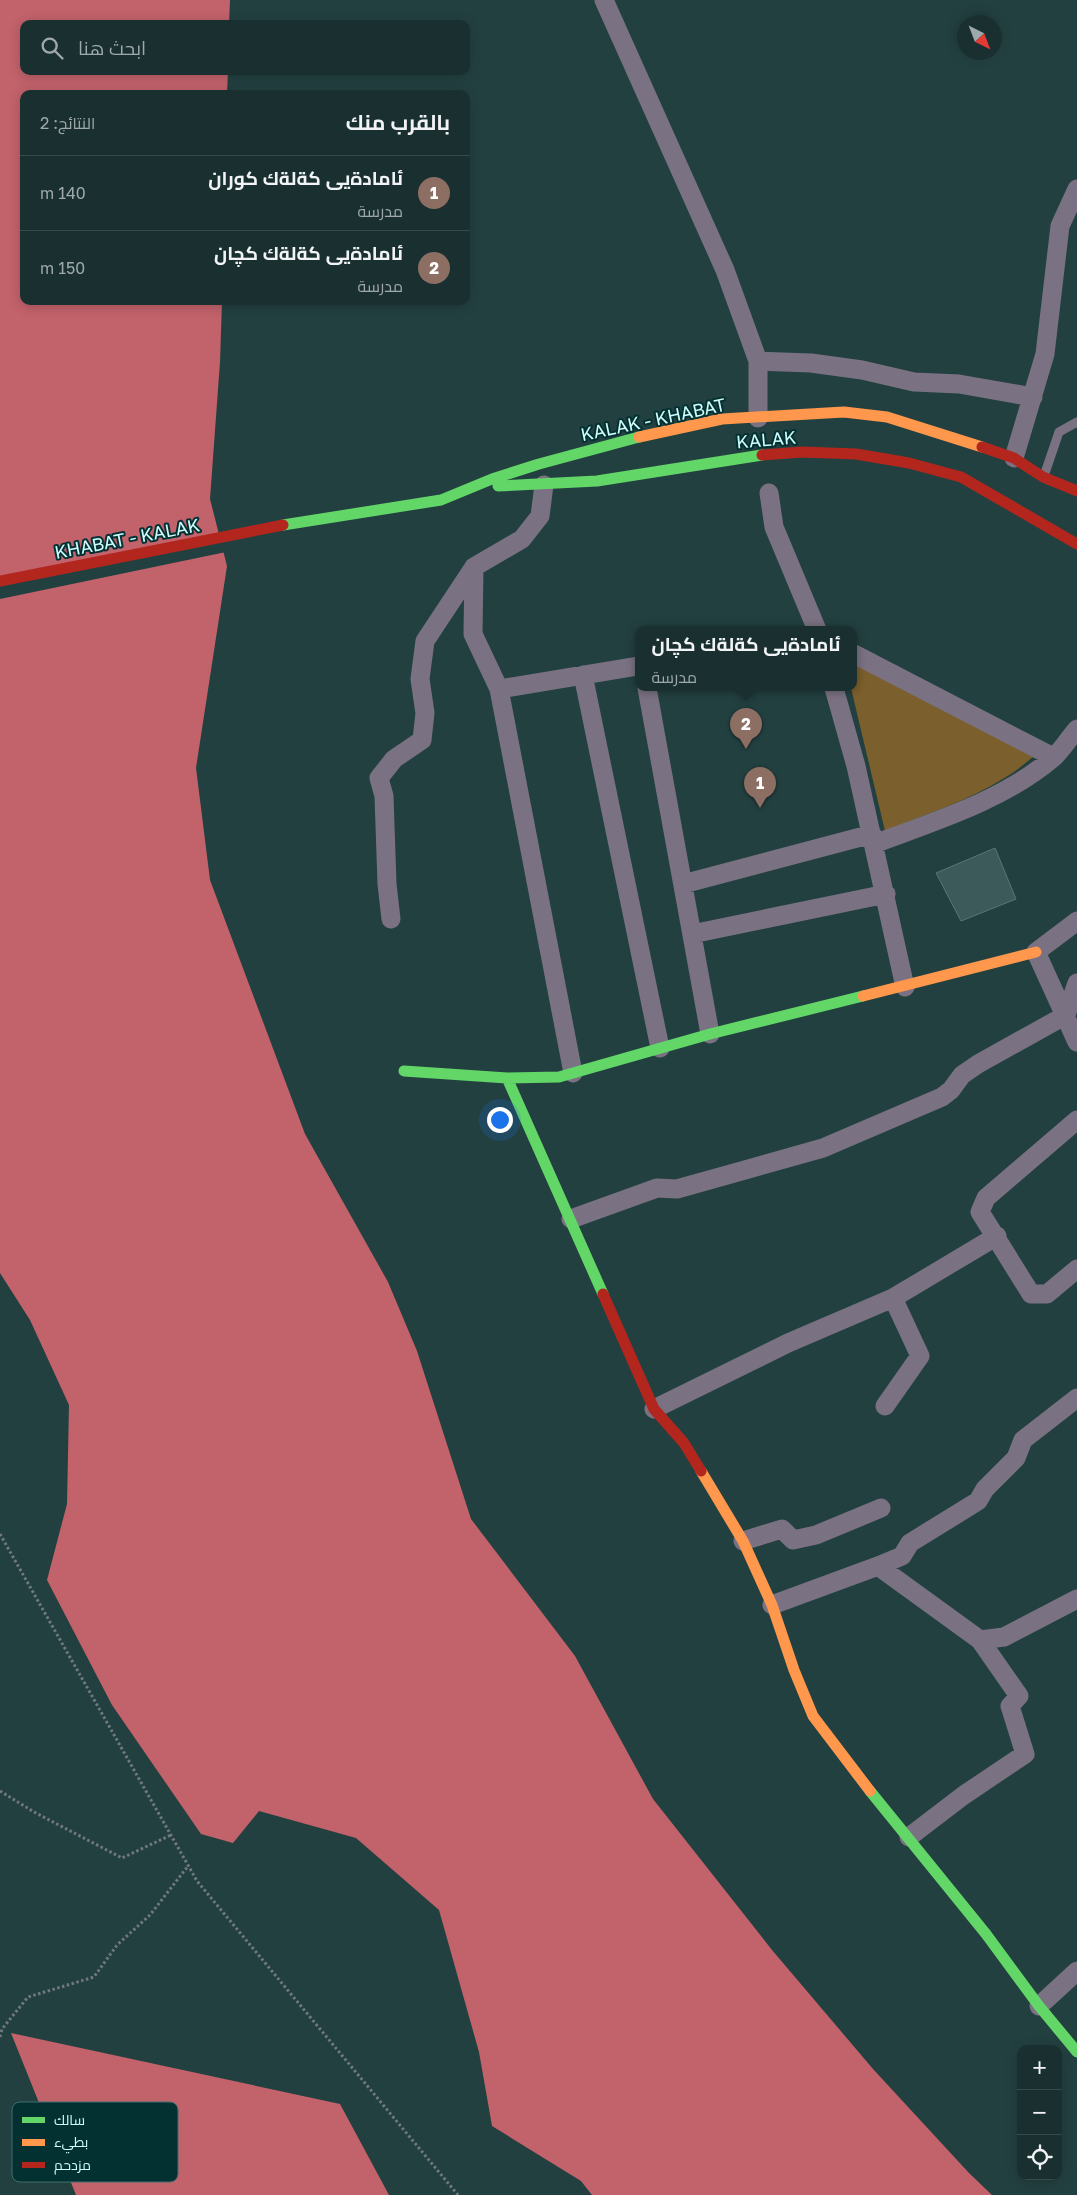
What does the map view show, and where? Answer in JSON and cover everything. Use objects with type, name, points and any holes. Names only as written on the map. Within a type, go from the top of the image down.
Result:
[{"type":"street","points":[[604,0],[726,270],[758,361],[758,418]]},
{"type":"street","points":[[1014,458],[1044,354],[1060,226],[1077,189]]},
{"type":"street","points":[[758,361],[811,363],[862,370],[914,382],[959,384],[1033,397]]},
{"type":"street","name":"KALAK - KHABAT","points":[[261,529],[441,500],[492,479],[634,438],[722,419],[844,412],[887,417],[930,429],[1014,458],[1044,476],[1077,491]]},
{"type":"street","name":"KALAK","points":[[441,500],[489,486],[544,485],[596,481],[748,456],[802,452],[856,454],[909,463],[961,477],[1077,544]]},
{"type":"street","points":[[391,919],[387,884],[384,796],[379,778],[394,759],[422,740],[425,713],[420,679],[425,641],[474,567],[522,539],[540,516],[544,485]]},
{"type":"street","points":[[769,493],[774,527],[815,626]]},
{"type":"street","name":"KHABAT - KALAK","points":[[0,580],[261,529]]},
{"type":"street","points":[[474,567],[473,634],[499,689],[573,1073]]},
{"type":"street","points":[[857,656],[1053,758]]},
{"type":"street","points":[[499,689],[635,666]]},
{"type":"street","points":[[583,675],[660,1048]]},
{"type":"street","points":[[648,691],[710,1034]]},
{"type":"street","points":[[835,691],[856,766],[886,894],[905,987]]},
{"type":"street","points":[[683,884],[873,839],[946,817],[1001,793],[1053,758],[1077,729]]},
{"type":"street","points":[[692,934],[886,894]]},
{"type":"street","points":[[404,1071],[507,1078],[559,1077],[710,1034],[905,987],[1036,952],[1077,920]]},
{"type":"street","points":[[1036,952],[1077,1042]]},
{"type":"street","points":[[571,1219],[657,1188],[677,1189],[823,1148],[942,1097],[951,1090],[962,1075],[978,1064],[1066,1015],[1077,983]]},
{"type":"street","points":[[507,1078],[654,1409],[684,1443],[743,1541],[772,1605],[794,1670],[814,1716],[841,1755],[909,1837],[986,1934],[1039,2006],[1077,2052]]},
{"type":"street","points":[[1077,1120],[986,1198],[980,1212],[997,1236],[1031,1294],[1047,1294],[1077,1269]]},
{"type":"street","points":[[654,1409],[788,1343],[892,1298],[997,1236]]},
{"type":"street","points":[[885,1406],[920,1356],[892,1298]]},
{"type":"street","points":[[772,1605],[902,1556],[910,1543],[978,1501],[985,1489],[1016,1458],[1023,1440],[1077,1398]]},
{"type":"street","points":[[743,1541],[782,1529],[793,1540],[816,1535],[881,1508]]},
{"type":"street","points":[[878,1566],[980,1640],[1019,1696],[1010,1706],[1025,1754],[964,1795],[909,1837]]},
{"type":"street","points":[[980,1640],[1004,1637],[1077,1599]]},
{"type":"street","points":[[1039,2006],[1077,1971]]},
{"type":"lane","points":[[1044,476],[1059,432],[1077,422]]},
{"type":"path","points":[[0,1534],[197,1881],[458,2195]]},
{"type":"path","points":[[0,1791],[34,1812],[122,1858],[170,1835]]},
{"type":"path","points":[[0,2037],[2,2029],[28,1997],[94,1977],[117,1945],[150,1914],[188,1866]]},
{"type":"shaded area","points":[[0,0],[230,0],[229,20],[20,20],[20,75],[228,75],[227,90],[20,90],[20,305],[222,305],[220,362],[210,499],[227,566],[196,768],[210,880],[305,1134],[388,1282],[417,1351],[471,1519],[575,1656],[653,1799],[772,1950],[873,2069],[969,2173],[992,2195],[592,2195],[581,2181],[492,2126],[479,2052],[439,1910],[356,1838],[259,1811],[233,1843],[201,1834],[112,1705],[47,1580],[67,1504],[69,1405],[30,1320],[0,1273]]},
{"type":"shaded area","points":[[857,657],[1040,751],[992,786],[947,807],[885,831],[852,691],[857,691]]},
{"type":"shaded area","points":[[11,2033],[340,2104],[389,2195],[76,2195],[71,2182],[178,2182],[178,2102],[39,2102]]},
{"type":"pier","points":[[222,537],[226,552],[0,599],[0,581]]},
{"type":"building","points":[[995,848],[1016,899],[961,921],[936,873]]},
{"type":"traffic: fast","points":[[283,525],[441,500],[492,479],[539,464],[639,437]]},
{"type":"traffic: fast","points":[[498,486],[597,481],[762,455]]},
{"type":"traffic: fast","points":[[404,1071],[507,1078],[559,1077],[710,1034],[863,996]]},
{"type":"traffic: fast","points":[[507,1078],[603,1294]]},
{"type":"traffic: fast","points":[[870,1791],[986,1934],[1039,2006],[1077,2052]]},
{"type":"traffic: slow","points":[[639,437],[722,419],[844,412],[887,417],[982,447]]},
{"type":"traffic: slow","points":[[863,996],[1036,952]]},
{"type":"traffic: slow","points":[[701,1471],[743,1541],[772,1605],[794,1670],[813,1716],[870,1791]]},
{"type":"traffic: jam","points":[[982,447],[1014,458],[1043,477],[1077,491]]},
{"type":"traffic: jam","points":[[762,455],[802,452],[856,454],[909,463],[961,477],[1077,544]]},
{"type":"traffic: jam","points":[[0,581],[283,525]]},
{"type":"traffic: jam","points":[[603,1294],[654,1409],[684,1443],[701,1471]]},
{"type":"place","name":"ئامادةيى كةلةك كچان","points":[[746,749]]},
{"type":"place","name":"ئامادةيى كةلةك كوران","points":[[760,808]]}]
